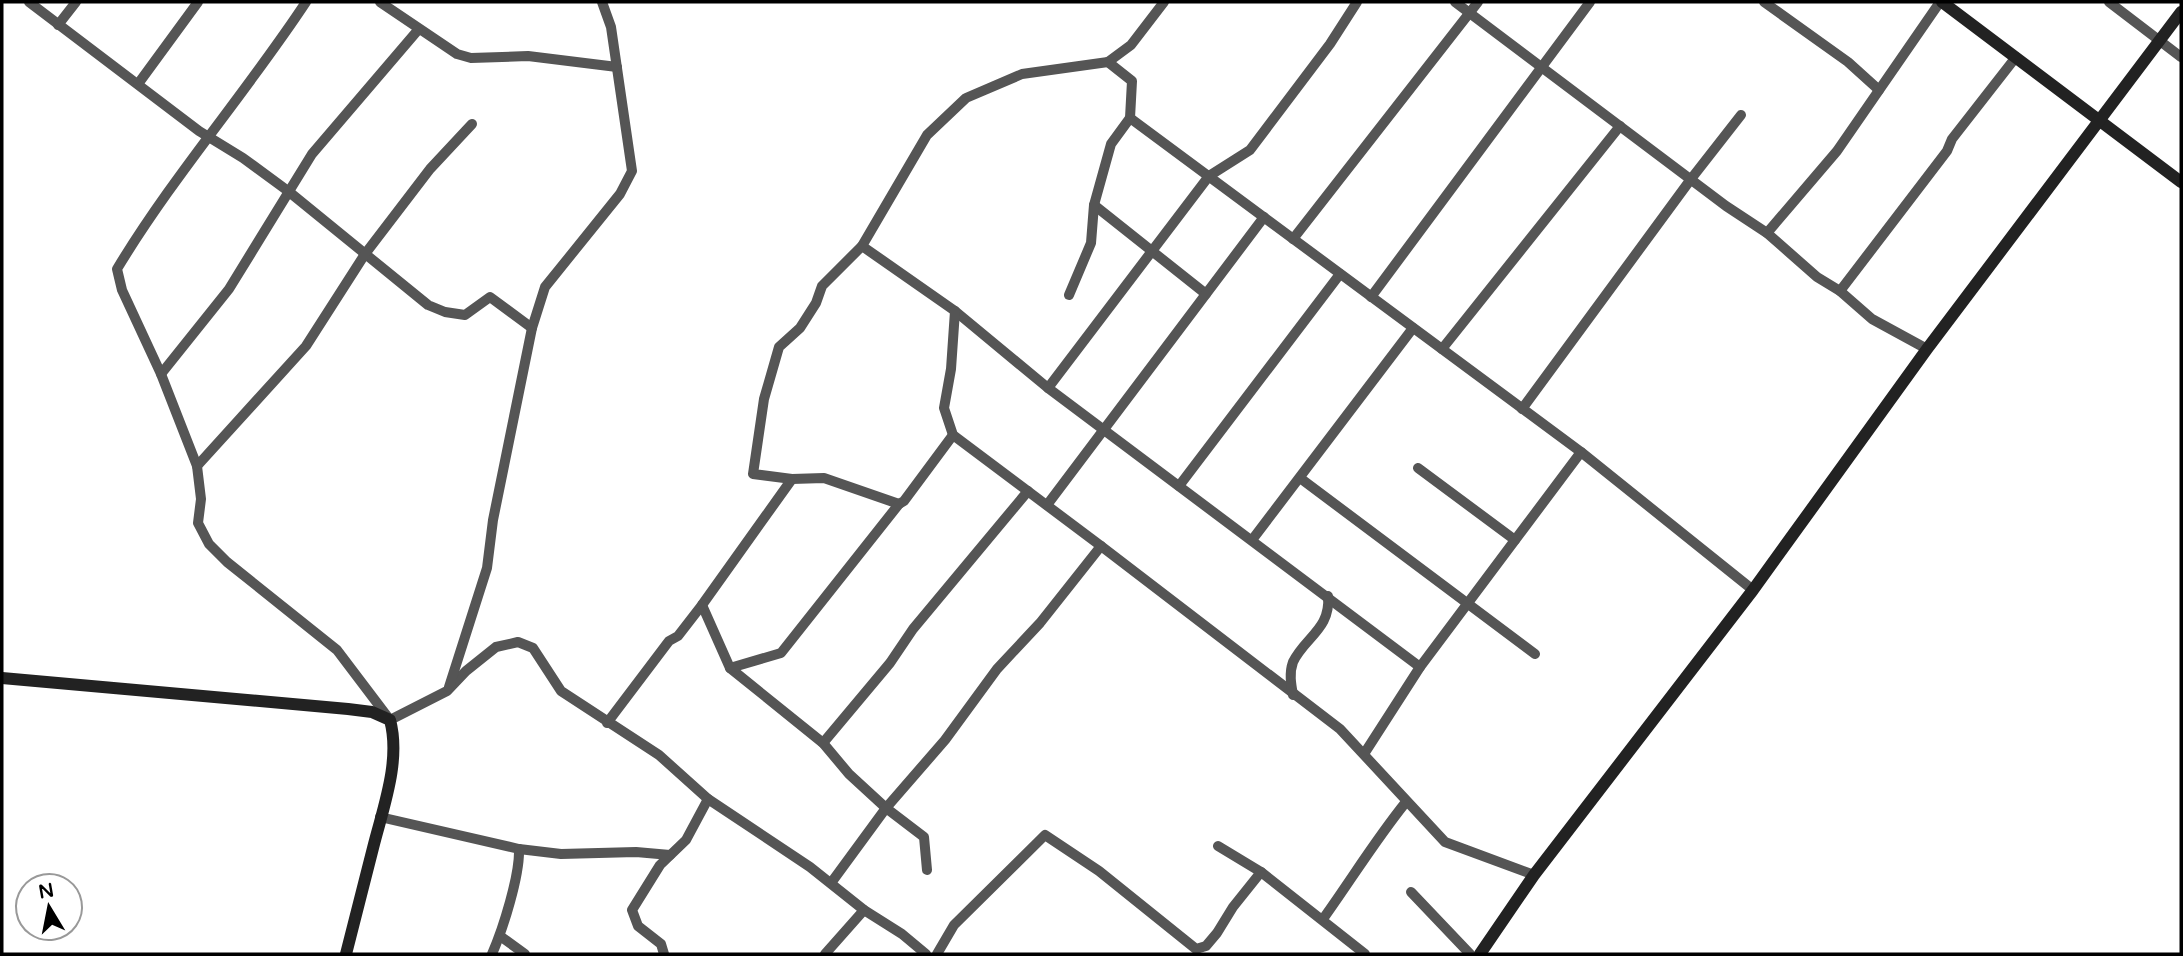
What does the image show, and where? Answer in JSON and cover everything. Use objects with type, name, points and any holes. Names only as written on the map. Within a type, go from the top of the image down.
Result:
[{"type":"street","points":[[29,2],[208,137],[243,158],[288,191],[428,305],[445,312],[465,315],[490,297],[531,328]]},
{"type":"street","points":[[58,25],[75,2]]},
{"type":"street","points":[[138,85],[198,2]]},
{"type":"street","points":[[306,2],[117,269],[121,290],[161,374],[197,466],[201,499],[198,523],[209,544],[227,562],[337,650],[390,720],[394,751],[346,954]]},
{"type":"street","points":[[380,2],[418,30],[457,54],[471,58],[528,56],[617,67]]},
{"type":"street","points":[[447,691],[487,568],[493,520],[531,328],[545,288],[620,194],[632,172],[611,27],[602,2]]},
{"type":"street","points":[[899,504],[824,478],[792,479],[753,474],[764,399],[779,347],[800,328],[816,303],[822,286],[862,246],[928,135],[966,98],[1022,74],[1108,62],[1131,45],[1164,2]]},
{"type":"street","points":[[1048,388],[1209,176],[1250,150],[1330,44],[1357,2]]},
{"type":"street","points":[[1455,2],[1767,233],[1818,278],[1840,291],[1871,319],[1927,349]]},
{"type":"street","points":[[1293,239],[1478,2]]},
{"type":"street","points":[[1371,296],[1590,2]]},
{"type":"street","points":[[1764,2],[1848,62],[1879,90]]},
{"type":"street","points":[[1767,233],[1837,151],[1941,2],[2181,182]]},
{"type":"street","points":[[2109,2],[2181,57]]},
{"type":"street","points":[[1480,954],[1534,875],[1753,590],[1927,349],[2181,12]]},
{"type":"street","points":[[161,374],[229,289],[312,153],[418,30]]},
{"type":"street","points":[[1840,291],[1874,250],[1947,151],[1952,139],[2016,57]]},
{"type":"street","points":[[1069,295],[1091,243],[1094,205],[1111,144],[1130,118],[1132,81],[1108,62]]},
{"type":"street","points":[[1522,409],[1741,115]]},
{"type":"street","points":[[1130,118],[1581,453],[1753,590]]},
{"type":"street","points":[[197,466],[306,346],[365,254],[430,169],[471,124]]},
{"type":"street","points":[[1442,349],[1620,126]]},
{"type":"street","points":[[1094,205],[1206,294]]},
{"type":"street","points":[[1047,505],[1264,217]]},
{"type":"street","points":[[862,246],[955,311],[1048,388],[1420,667]]},
{"type":"street","points":[[1179,486],[1340,274]]},
{"type":"street","points":[[955,311],[951,369],[944,408],[953,435],[1340,729],[1445,842],[1534,875]]},
{"type":"street","points":[[1252,540],[1413,328]]},
{"type":"street","points":[[730,668],[781,653],[904,501],[953,435]]},
{"type":"street","points":[[1364,754],[1420,667],[1581,453]]},
{"type":"street","points":[[1418,468],[1515,540]]},
{"type":"street","points":[[1300,478],[1535,654]]},
{"type":"street","points":[[607,723],[670,641],[678,636],[702,605],[792,479]]},
{"type":"street","points":[[822,743],[1028,491]]},
{"type":"street","points":[[831,883],[886,808],[945,740],[996,669],[1040,623],[1101,545]]},
{"type":"street","points":[[1293,695],[1290,678],[1293,663],[1325,619],[1329,609],[1328,596]]},
{"type":"street","points":[[702,605],[730,668],[822,743],[849,774],[886,808],[924,836],[927,870]]},
{"type":"street","points":[[390,720],[447,691],[466,671],[496,647],[519,642],[533,648],[561,691],[659,755],[708,799],[754,827],[864,910],[902,934],[924,954]]},
{"type":"street","points":[[2,678],[348,709],[372,712],[390,720]]},
{"type":"street","points":[[664,954],[661,943],[638,926],[632,910],[660,865],[686,840],[708,799]]},
{"type":"street","points":[[1323,919],[1381,833],[1406,802]]},
{"type":"street","points":[[380,817],[519,849],[561,853],[636,852],[670,855]]},
{"type":"street","points":[[937,954],[954,925],[1045,835],[1099,871],[1196,949],[1206,946],[1217,933],[1233,907],[1261,872]]},
{"type":"street","points":[[1218,846],[1261,872],[1365,954]]},
{"type":"street","points":[[492,954],[500,936],[520,864],[519,849]]},
{"type":"street","points":[[1411,892],[1470,954]]},
{"type":"street","points":[[825,954],[864,910]]},
{"type":"street","points":[[500,936],[525,954]]}]
